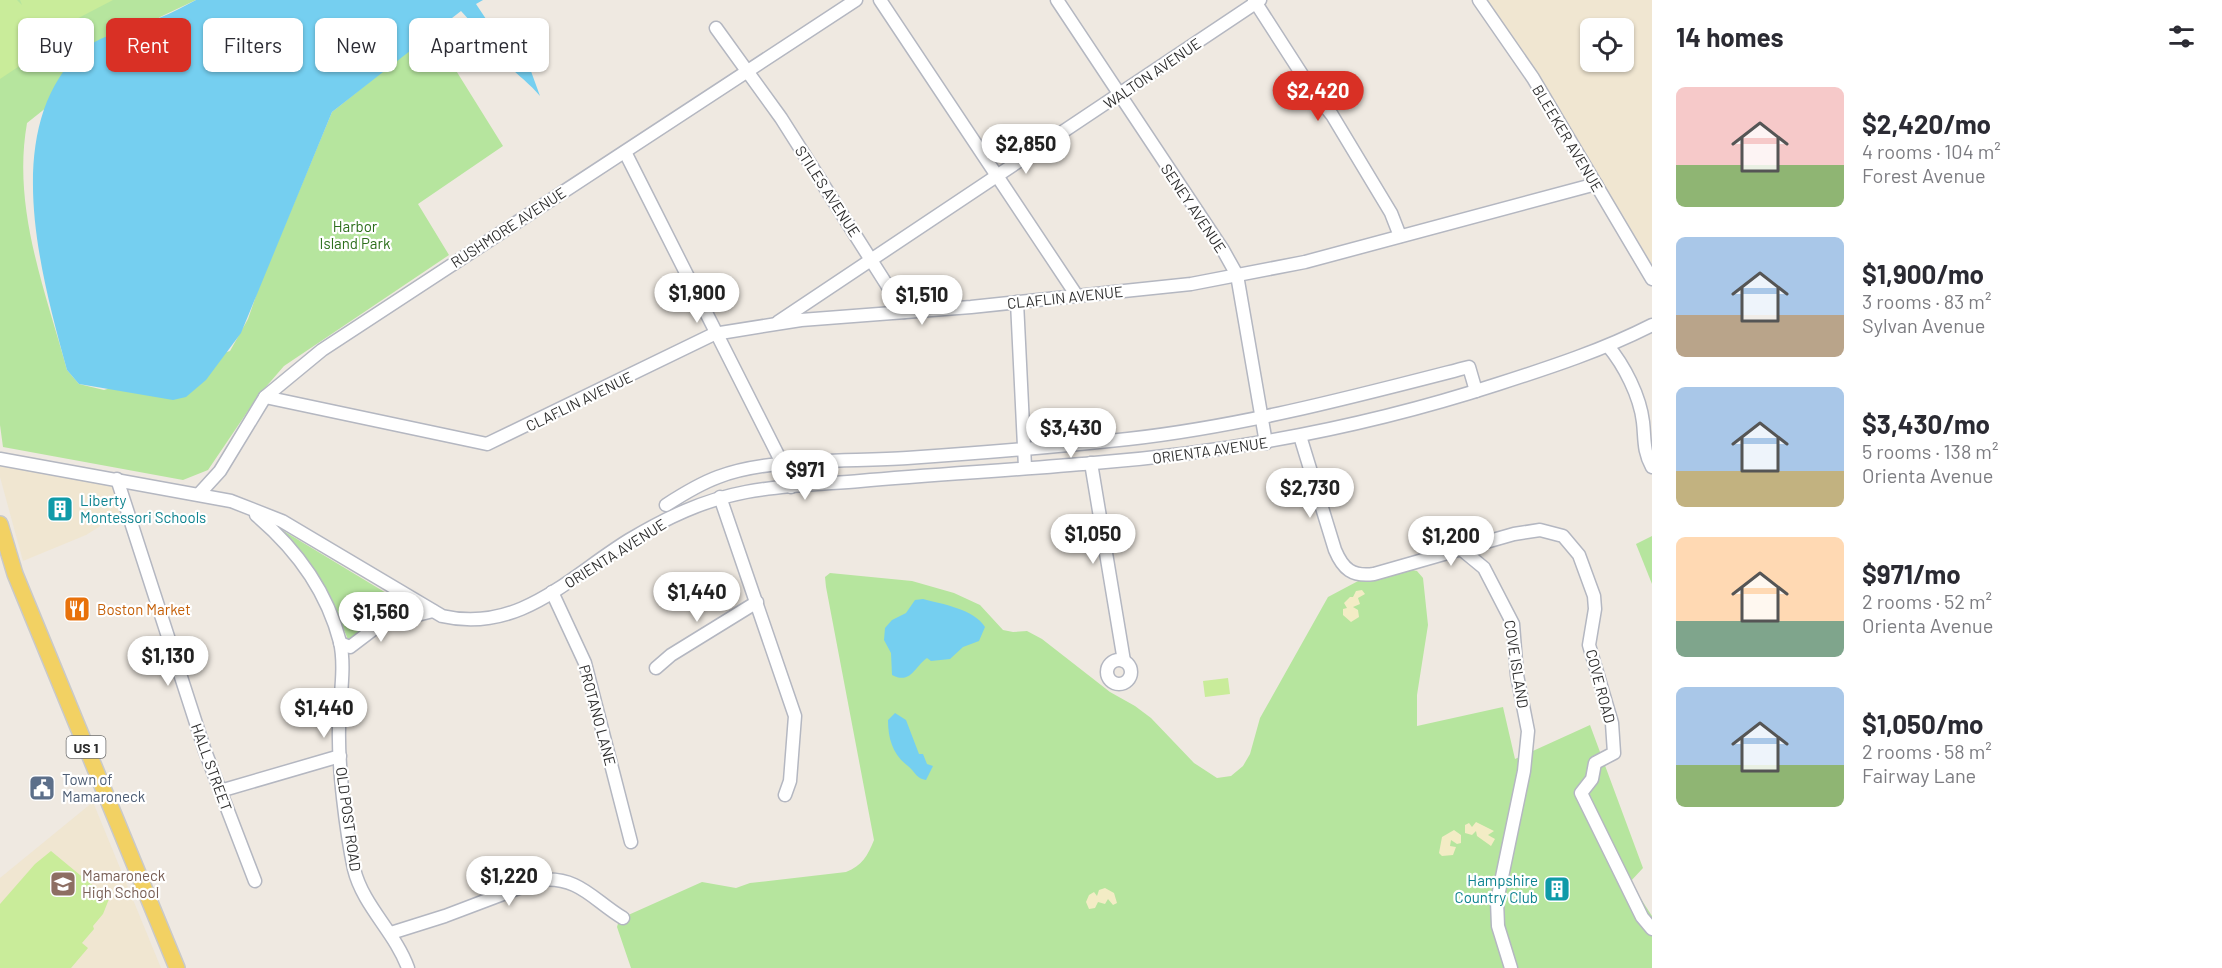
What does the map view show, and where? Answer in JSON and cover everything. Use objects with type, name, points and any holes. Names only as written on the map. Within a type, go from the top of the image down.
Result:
[{"type":"main road","name":"US 1","points":[[1,532],[37,627],[177,968]]},
{"type":"street","name":"RUSHMORE AVENUE","points":[[198,494],[220,471],[265,397],[322,350],[855,0]]},
{"type":"street","points":[[880,0],[1077,296]]},
{"type":"street","name":"SENEY AVENUE","points":[[1057,0],[1223,250],[1237,275],[1266,443]]},
{"type":"street","name":"BLEEKER AVENUE","points":[[1479,0],[1533,78],[1652,279]]},
{"type":"street","points":[[1257,1],[1310,87],[1332,115],[1391,213],[1400,236]]},
{"type":"street","name":"WALTON AVENUE","points":[[775,324],[1119,96],[1257,1]]},
{"type":"street","name":"STILES AVENUE","points":[[716,28],[781,118],[904,312]]},
{"type":"street","points":[[625,152],[719,334],[783,465],[791,487]]},
{"type":"street","name":"CLAFLIN AVENUE","points":[[265,397],[487,444],[719,334],[775,324],[1191,284],[1305,262],[1596,184]]},
{"type":"street","points":[[1017,302],[1024,467]]},
{"type":"street","name":"ORIENTA AVENUE","points":[[0,459],[198,494],[248,508],[282,521],[433,611],[462,621],[480,621],[526,608],[628,541],[680,512],[720,497],[791,487],[1024,467],[1091,464],[1266,443],[1387,417],[1476,391],[1608,346],[1652,325]]},
{"type":"street","points":[[1608,346],[1628,377],[1643,420],[1643,445],[1652,467]]},
{"type":"street","name":"ORIENTA AVENUE","points":[[666,505],[693,488],[720,476],[783,465],[906,458],[1129,439],[1262,419],[1469,367],[1476,391]]},
{"type":"street","points":[[1300,436],[1338,558],[1346,570],[1354,574],[1374,574],[1461,549]]},
{"type":"street","points":[[906,458],[908,477]]},
{"type":"street","points":[[1091,464],[1124,661]]},
{"type":"street","name":"HALL STREET","points":[[117,479],[220,791],[255,881]]},
{"type":"street","points":[[720,497],[795,716],[790,781],[785,795]]},
{"type":"street","name":"OLD POST ROAD","points":[[248,508],[276,532],[302,562],[314,581],[340,643],[340,756],[354,868],[361,888],[391,933],[408,968]]},
{"type":"street","name":"COVE ROAD","points":[[1461,549],[1514,534],[1540,530],[1563,536],[1579,555],[1590,583],[1595,609],[1589,645],[1612,723],[1614,753],[1595,763],[1592,779],[1581,793],[1642,917],[1652,929]]},
{"type":"street","name":"COVE ISLAND","points":[[1461,549],[1484,568],[1514,624],[1517,675],[1528,731],[1497,901],[1498,926],[1511,968]]},
{"type":"street","name":"PROTANO LANE","points":[[552,592],[585,663],[631,842]]},
{"type":"street","points":[[656,668],[671,656],[757,602]]},
{"type":"street","points":[[340,643],[344,647],[351,647],[375,628],[389,622],[433,611]]},
{"type":"street","points":[[220,791],[340,756]]},
{"type":"street","points":[[391,933],[445,916],[540,880],[554,879],[566,880],[581,888],[623,918]]},
{"type":"shaded area","points":[[1481,0],[1652,0],[1652,264],[1594,173]]},
{"type":"shaded area","points":[[0,463],[113,482],[123,512],[86,535],[23,561],[0,477]]},
{"type":"shaded area","name":"Mamaroneck High School","points":[[93,802],[161,968],[0,968],[0,878]]},
{"type":"green space","name":"Harbor Island Park","points":[[0,0],[196,0],[159,18],[106,18],[106,60],[94,70],[94,18],[18,18],[18,72],[91,72],[27,123],[24,186],[33,248],[67,370],[79,384],[104,390],[230,351],[248,319],[259,287],[332,112],[382,72],[397,72],[397,60],[409,50],[409,72],[457,72],[503,146],[418,204],[449,255],[284,366],[258,396],[208,470],[183,480],[3,447],[0,425]]},
{"type":"green space","points":[[0,0],[17,0],[22,5],[20,0],[113,0],[78,18],[18,18],[18,67],[0,79]]},
{"type":"green space","points":[[282,530],[411,608],[349,642],[339,618]]},
{"type":"green space","points":[[1652,536],[1652,584],[1636,544]]},
{"type":"green space","name":"Hampshire Country Club","points":[[1408,569],[1417,571],[1423,578],[1428,625],[1417,695],[1417,726],[1503,707],[1515,759],[1590,725],[1643,868],[1630,882],[1652,916],[1652,968],[631,968],[617,927],[619,920],[626,916],[702,882],[736,888],[750,883],[846,872],[860,863],[869,850],[874,840],[826,587],[825,577],[830,573],[912,581],[954,593],[980,605],[1003,630],[1027,631],[1042,639],[1110,692],[1135,706],[1151,718],[1194,763],[1217,778],[1231,776],[1243,766],[1250,754],[1260,718],[1328,597],[1360,580]]},
{"type":"green space","points":[[1228,678],[1230,694],[1205,697],[1203,681]]},
{"type":"green space","points":[[51,851],[109,899],[103,914],[82,943],[88,948],[71,968],[0,968],[0,904],[35,864]]},
{"type":"sand","points":[[1362,590],[1365,594],[1358,598],[1360,604],[1353,607],[1358,610],[1359,617],[1351,622],[1343,615],[1343,609],[1347,608],[1344,603],[1353,597],[1356,591]]},
{"type":"sand","points":[[1476,822],[1494,831],[1488,835],[1495,839],[1491,846],[1477,836],[1476,831],[1472,835],[1465,833],[1465,825],[1469,823],[1472,827]]},
{"type":"sand","points":[[1454,830],[1461,835],[1461,843],[1457,844],[1451,840],[1450,846],[1456,847],[1453,855],[1442,856],[1439,853],[1442,837]]},
{"type":"sand","points":[[1105,888],[1114,893],[1117,903],[1113,905],[1108,899],[1105,904],[1098,902],[1095,908],[1089,909],[1086,902],[1089,895],[1094,892],[1097,896],[1099,890]]},
{"type":"water","points":[[196,0],[483,0],[476,4],[485,18],[467,18],[461,11],[452,18],[409,18],[409,52],[397,61],[397,18],[315,18],[315,72],[383,72],[332,112],[241,333],[206,380],[186,397],[173,400],[79,384],[67,370],[46,288],[33,200],[34,158],[42,117],[57,81],[64,72],[94,72],[94,42],[106,37],[106,72],[191,72],[191,18],[159,18]]},
{"type":"water","points":[[515,72],[531,72],[540,96]]},
{"type":"water","points":[[923,599],[966,612],[985,627],[979,641],[963,647],[950,659],[931,661],[927,658],[904,678],[892,675],[891,653],[884,640],[885,628],[892,620],[906,613],[915,600]]},
{"type":"water","points":[[895,713],[906,720],[919,754],[923,754],[927,764],[933,766],[926,780],[918,777],[903,762],[892,746],[888,720]]},
{"type":"place","name":"Liberty Montessori Schools","points":[[60,509]]},
{"type":"place","name":"Boston Market","points":[[77,609]]},
{"type":"place","name":"Town of Mamaroneck","points":[[42,788]]},
{"type":"place","name":"Mamaroneck High School","points":[[63,884]]},
{"type":"place","name":"Hampshire Country Club","points":[[1557,889]]}]
